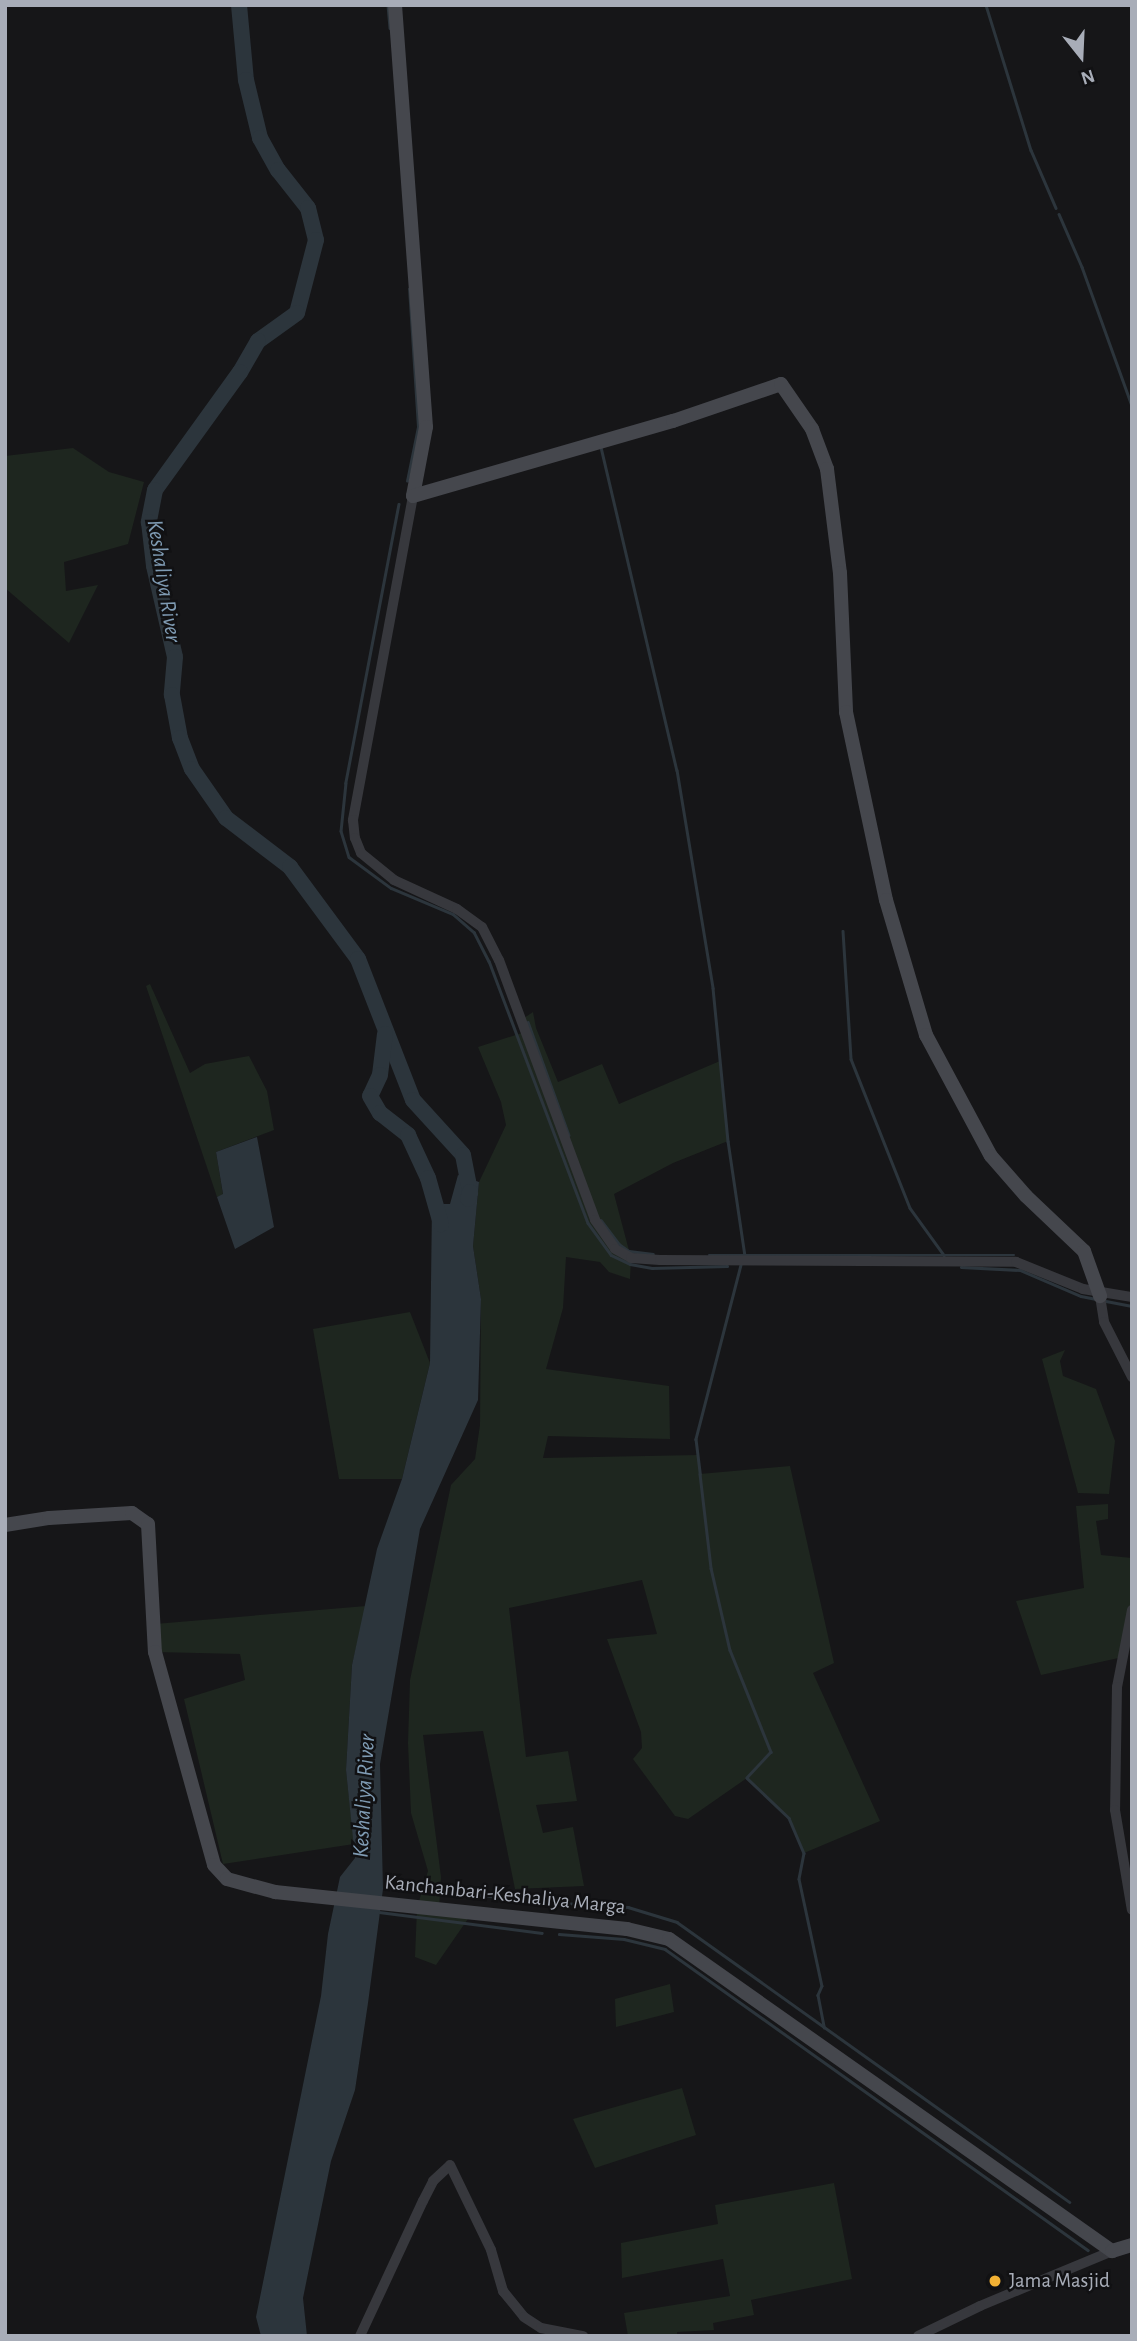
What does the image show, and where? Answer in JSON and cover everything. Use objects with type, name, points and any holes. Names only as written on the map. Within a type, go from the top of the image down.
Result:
[{"type":"street","points":[[395,5],[426,427],[353,820],[355,838],[361,853],[394,880],[457,909],[482,927],[499,960],[595,1220],[615,1249],[631,1258],[660,1260],[1016,1262],[1100,1297],[1132,1297]]},
{"type":"street","points":[[413,496],[600,444],[781,384],[812,429],[827,469],[841,584],[846,712],[886,900],[926,1035],[991,1156],[1026,1196],[1084,1251],[1100,1297],[1104,1322],[1132,1377]]},
{"type":"street","name":"Kanchanbari-Keshaliya Marga","points":[[5,1525],[49,1518],[132,1514],[148,1524],[155,1652],[214,1865],[227,1879],[275,1892],[627,1929],[669,1939],[1112,2251]]},
{"type":"street","points":[[1132,1610],[1116,1688],[1115,1810],[1132,1910]]},
{"type":"street","points":[[360,2336],[433,2181],[450,2165],[491,2250],[503,2291],[524,2318],[541,2328],[583,2336]]},
{"type":"street","points":[[918,2336],[980,2306],[1132,2245]]},
{"type":"shaded area","points":[[73,448],[109,472],[144,482],[128,544],[64,562],[66,591],[98,585],[69,643],[5,588],[5,456]]},
{"type":"shaded area","points":[[150,984],[190,1073],[205,1064],[249,1056],[267,1091],[274,1130],[216,1152],[223,1195],[217,1197],[146,986]]},
{"type":"shaded area","points":[[533,1012],[536,1028],[558,1082],[602,1064],[619,1104],[720,1061],[728,1141],[673,1163],[614,1194],[631,1258],[630,1279],[609,1272],[600,1262],[566,1257],[563,1308],[546,1369],[669,1386],[670,1439],[548,1436],[543,1458],[698,1455],[700,1474],[790,1466],[834,1663],[813,1673],[880,1821],[804,1853],[789,1818],[747,1778],[688,1819],[675,1816],[633,1759],[642,1748],[641,1732],[607,1639],[657,1634],[642,1580],[509,1608],[526,1757],[568,1751],[577,1801],[536,1805],[543,1833],[573,1827],[584,1886],[515,1889],[483,1731],[423,1735],[441,1877],[439,1910],[472,1913],[436,1965],[415,1957],[417,1908],[428,1871],[411,1813],[408,1743],[410,1680],[451,1485],[475,1459],[480,1425],[481,1299],[473,1246],[479,1182],[506,1125],[501,1102],[478,1047],[525,1032],[521,1020]]},
{"type":"shaded area","points":[[410,1312],[430,1363],[402,1479],[339,1479],[313,1329]]},
{"type":"shaded area","points":[[1065,1350],[1060,1361],[1063,1376],[1096,1389],[1115,1441],[1109,1494],[1078,1493],[1042,1359]]},
{"type":"shaded area","points":[[1108,1504],[1108,1519],[1096,1521],[1101,1555],[1132,1558],[1132,1610],[1123,1657],[1041,1675],[1016,1601],[1084,1588],[1076,1506]]},
{"type":"shaded area","points":[[366,1606],[352,1665],[346,1770],[354,1844],[223,1864],[184,1699],[245,1680],[240,1654],[155,1652],[155,1624]]},
{"type":"shaded area","points":[[670,1984],[674,2012],[616,2027],[615,1999]]},
{"type":"shaded area","points":[[682,2088],[696,2135],[595,2168],[573,2119]]},
{"type":"shaded area","points":[[834,2183],[852,2279],[751,2300],[754,2315],[713,2323],[714,2330],[677,2332],[677,2336],[628,2336],[624,2313],[730,2296],[723,2259],[622,2278],[621,2243],[718,2224],[715,2205]]},
{"type":"water","points":[[257,1137],[274,1227],[235,1249],[217,1197],[223,1194],[216,1152]]},
{"type":"water","points":[[458,1175],[479,1182],[473,1246],[481,1299],[478,1400],[420,1529],[380,1764],[383,1889],[368,2003],[355,2090],[331,2161],[303,2298],[307,2336],[261,2336],[256,2317],[321,1996],[328,1934],[340,1877],[355,1858],[346,1770],[352,1665],[377,1549],[402,1479],[430,1363],[432,1204],[450,1204]]},
{"type":"waterway","name":"Keshaliya River","points":[[239,5],[246,80],[260,138],[278,170],[308,208],[316,240],[297,313],[258,341],[240,372],[155,490],[149,522],[154,566],[175,657],[172,695],[180,738],[192,769],[226,818],[290,867],[358,959],[413,1100],[463,1155],[470,1192],[468,1199]]},
{"type":"waterway","points":[[388,5],[390,28]]},
{"type":"waterway","points":[[986,5],[1031,150],[1056,208]]},
{"type":"waterway","points":[[1059,214],[1082,267],[1132,406]]},
{"type":"waterway","points":[[407,481],[418,427],[409,289]]},
{"type":"waterway","points":[[601,447],[677,770],[713,988],[728,1141],[745,1256]]},
{"type":"waterway","points":[[399,504],[346,783],[341,831],[349,857],[391,888],[453,914],[474,932],[489,961],[588,1223],[611,1255],[630,1264],[652,1268],[727,1266]]},
{"type":"waterway","points":[[843,931],[851,1059],[910,1208],[944,1255]]},
{"type":"waterway","points":[[528,1022],[569,1135]]},
{"type":"waterway","name":"Keshaliya River","points":[[385,1034],[380,1075],[370,1096],[380,1113],[408,1135],[428,1178],[441,1224]]},
{"type":"waterway","points":[[601,1220],[619,1244],[629,1251],[653,1254]]},
{"type":"waterway","points":[[709,1255],[1014,1255]]},
{"type":"waterway","points":[[741,1265],[696,1439],[711,1568],[730,1650],[771,1752],[747,1778],[789,1818],[804,1853],[799,1879],[822,1986],[818,1995],[824,2027]]},
{"type":"waterway","points":[[961,1267],[1020,1270],[1081,1296],[1096,1299]]},
{"type":"waterway","points":[[1106,1301],[1132,1306]]},
{"type":"waterway","points":[[433,1889],[531,1901]]},
{"type":"waterway","points":[[546,1902],[628,1907],[677,1922],[1069,2202]]},
{"type":"waterway","points":[[379,1912],[542,1933]]},
{"type":"waterway","points":[[559,1934],[624,1939],[665,1949],[1088,2250]]},
{"type":"place","name":"Jama Masjid","points":[[995,2281]]}]
